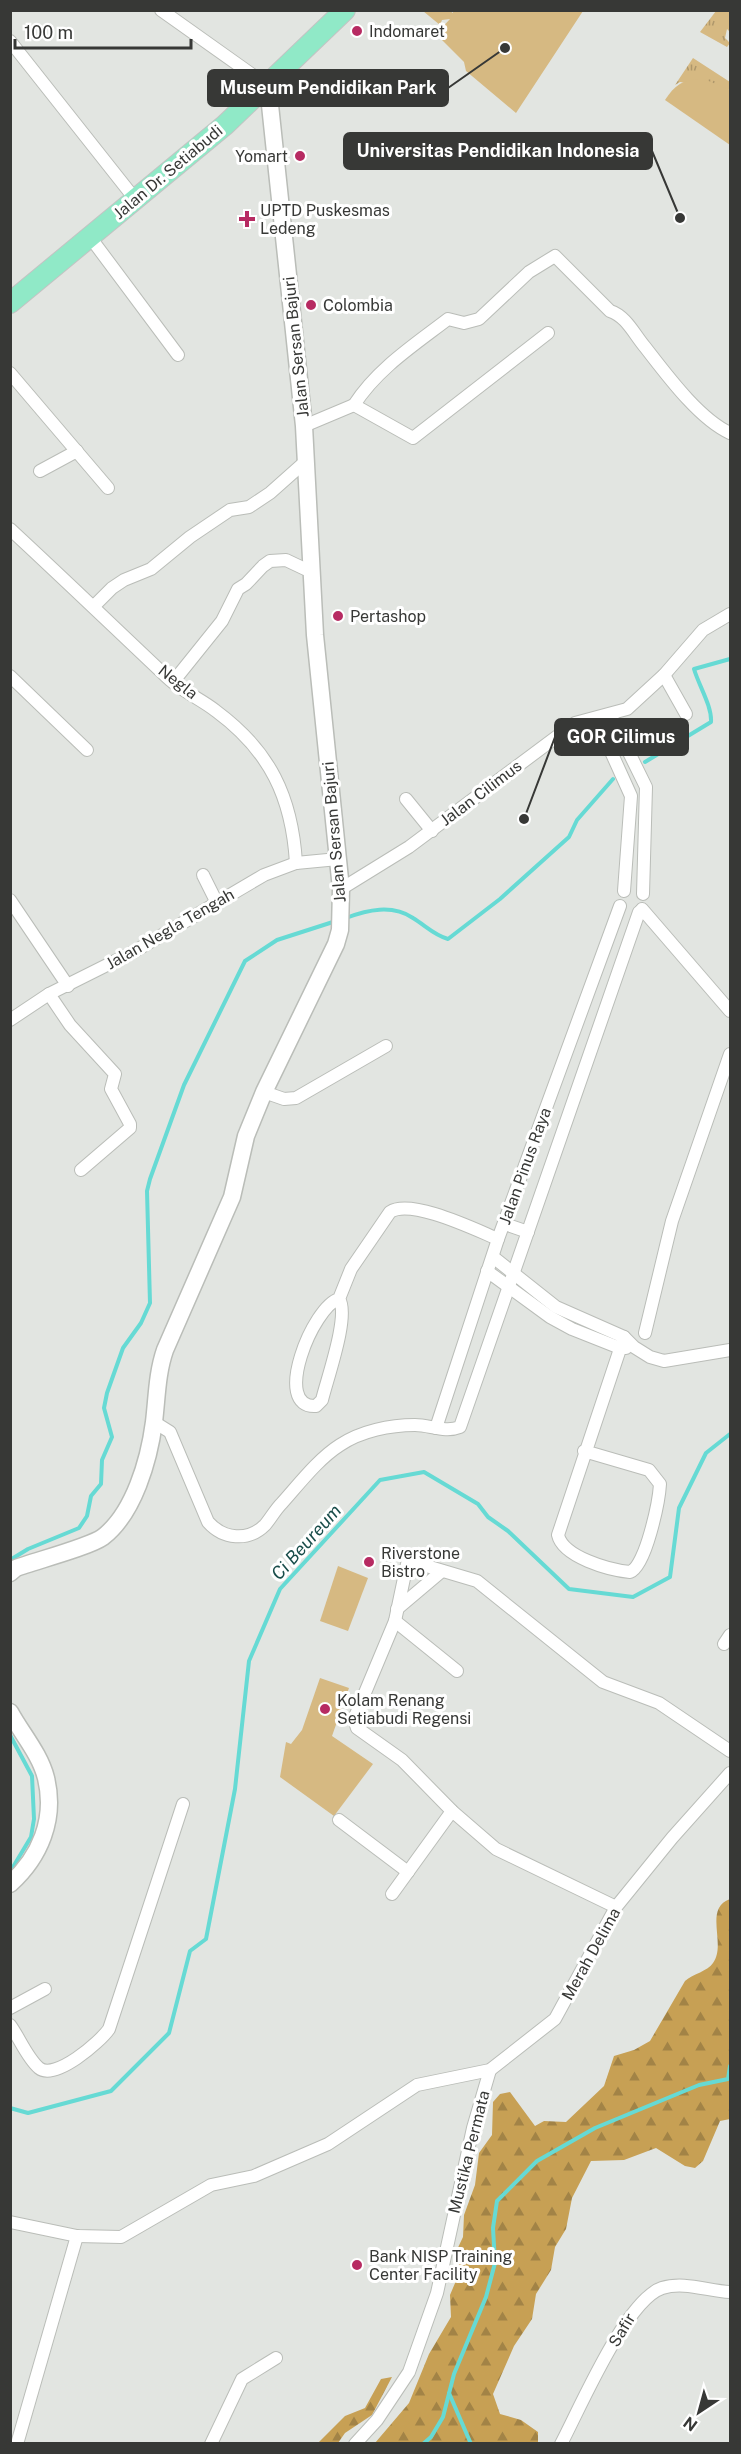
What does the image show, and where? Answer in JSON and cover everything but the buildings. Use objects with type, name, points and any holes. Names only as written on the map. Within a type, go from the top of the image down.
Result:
[{"type":"main road","name":"Jalan Dr. Setiabudi","points":[[10,303],[268,87],[345,10]]},
{"type":"main road","name":"Jalan Sersan Bajuri","points":[[10,1573],[16,1568],[101,1539],[117,1524],[135,1492],[150,1449],[161,1362],[174,1326],[232,1197],[246,1136],[264,1092],[336,944],[340,920],[341,889],[315,635],[304,426],[268,87]]},
{"type":"main road","points":[[10,1712],[31,1745],[46,1778],[49,1806],[46,1834],[21,1874],[10,1884]]},
{"type":"street","points":[[161,10],[268,87]]},
{"type":"street","points":[[10,41],[135,199]]},
{"type":"street","points":[[90,237],[178,355]]},
{"type":"street","points":[[304,426],[354,405],[366,386],[406,350],[448,320],[464,323],[479,319],[529,272],[555,256],[610,310],[619,314],[699,409],[720,428],[730,433]]},
{"type":"street","points":[[354,405],[412,438],[548,333]]},
{"type":"street","points":[[10,373],[108,488]]},
{"type":"street","points":[[40,471],[77,451]]},
{"type":"street","points":[[94,606],[124,580],[151,569],[190,537],[230,510],[249,507],[270,493],[306,461]]},
{"type":"street","name":"Negla","points":[[10,529],[173,682],[238,728],[276,780],[287,802],[294,836],[296,863]]},
{"type":"street","points":[[173,682],[222,621],[238,589],[246,584],[262,566],[270,561],[286,560],[305,569],[312,567]]},
{"type":"street","name":"Jalan Cilimus","points":[[341,889],[432,831],[575,723],[627,709],[664,675],[703,630],[730,614]]},
{"type":"street","points":[[664,675],[686,714]]},
{"type":"street","points":[[10,676],[87,750]]},
{"type":"street","name":"Jalan Pinus Raya","points":[[612,717],[646,787],[643,894],[645,902],[596,1036],[463,1423],[454,1429],[436,1428],[498,1239],[620,906],[619,898],[624,891],[631,796],[598,723],[612,717]]},
{"type":"street","points":[[406,799],[432,831]]},
{"type":"street","name":"Jalan Negla Tengah","points":[[10,1020],[49,994],[135,951],[216,901],[264,875],[296,863],[338,859]]},
{"type":"street","points":[[203,875],[216,901]]},
{"type":"street","points":[[624,891],[634,888],[643,894]]},
{"type":"street","points":[[10,900],[68,986]]},
{"type":"street","points":[[620,906],[630,914],[641,911],[730,1011]]},
{"type":"street","points":[[49,994],[70,1025],[115,1074],[111,1089],[130,1124],[130,1128],[81,1170]]},
{"type":"street","points":[[575,1030],[596,1036]]},
{"type":"street","points":[[264,1092],[284,1099],[296,1098],[386,1046]]},
{"type":"street","points":[[645,1333],[672,1221],[730,1054]]},
{"type":"street","points":[[555,1086],[577,1093]]},
{"type":"street","points":[[339,1299],[343,1305],[343,1321],[322,1400],[316,1407],[309,1407],[297,1398],[294,1389],[296,1375],[316,1321],[326,1306],[339,1299],[351,1269],[394,1209],[428,1212],[498,1239]]},
{"type":"street","points":[[504,1224],[528,1232]]},
{"type":"street","points":[[493,1257],[556,1307],[622,1343]]},
{"type":"street","points":[[487,1271],[572,1329],[634,1347],[650,1357],[664,1361],[730,1350]]},
{"type":"street","points":[[584,1450],[649,1470],[660,1484],[650,1533],[639,1564],[630,1572],[573,1554],[559,1542],[558,1535],[584,1450],[622,1343]]},
{"type":"street","points":[[154,1422],[170,1432],[208,1522],[220,1532],[239,1537],[263,1527],[279,1506],[340,1445],[364,1433],[381,1429],[416,1425],[436,1428]]},
{"type":"street","points":[[616,1907],[496,1849],[452,1811],[402,1760],[364,1735],[355,1724],[396,1615],[408,1563],[413,1562],[477,1581],[603,1682],[659,1703],[730,1751]]},
{"type":"street","points":[[396,1615],[442,1571]]},
{"type":"street","points":[[396,1615],[457,1671]]},
{"type":"street","name":"Merah Delima","points":[[490,2070],[555,2019],[616,1907],[672,1838],[730,1773]]},
{"type":"street","points":[[10,2025],[39,2068],[48,2071],[65,2065],[103,2038],[109,2030],[183,1803]]},
{"type":"street","points":[[392,1894],[452,1811]]},
{"type":"street","points":[[339,1820],[408,1872]]},
{"type":"street","points":[[10,2008],[45,1989]]},
{"type":"street","name":"Mustika Permata","points":[[10,2222],[78,2236],[121,2237],[211,2185],[254,2176],[328,2144],[411,2087],[490,2070],[473,2128],[437,2292],[409,2372],[377,2420],[355,2444]]},
{"type":"street","points":[[17,2444],[78,2236]]},
{"type":"street","name":"Safir","points":[[561,2444],[629,2316],[646,2296],[663,2288],[685,2286],[730,2292]]},
{"type":"street","points":[[211,2444],[242,2379],[276,2358]]},
{"type":"green space","points":[[453,10],[583,11],[516,113],[466,71],[464,62],[436,34],[450,19],[442,20],[440,25],[423,11],[453,13]]},
{"type":"green space","points":[[716,11],[730,11],[730,32],[727,29],[725,38],[730,43],[727,47],[700,32]]},
{"type":"green space","points":[[693,58],[730,82],[730,90],[680,82],[675,85]]},
{"type":"green space","points":[[704,79],[730,90],[730,145],[665,100],[681,83]]},
{"type":"green space","points":[[338,1566],[368,1578],[348,1631],[320,1621]]},
{"type":"green space","points":[[320,1678],[349,1688],[332,1736],[373,1764],[334,1816],[280,1777],[286,1742],[291,1744],[302,1730]]},
{"type":"green space","points":[[730,1899],[730,2119],[720,2121],[703,2161],[695,2168],[685,2166],[656,2148],[624,2160],[591,2161],[572,2198],[566,2229],[555,2247],[551,2270],[536,2294],[532,2319],[514,2346],[493,2394],[500,2414],[521,2420],[538,2432],[538,2443],[375,2443],[409,2403],[429,2354],[451,2317],[450,2295],[458,2276],[454,2256],[463,2237],[464,2215],[475,2185],[479,2153],[492,2135],[493,2102],[500,2094],[510,2092],[535,2126],[544,2121],[566,2122],[604,2086],[614,2056],[634,2050],[650,2041],[685,1981],[713,1963],[718,1946],[716,1919],[718,1911],[722,1904]]},
{"type":"green space","points":[[392,2377],[372,2415],[345,2433],[338,2443],[318,2443],[345,2416],[365,2408],[381,2379]]},
{"type":"waterway","points":[[645,762],[711,722],[707,703],[694,669],[730,659]]},
{"type":"waterway","points":[[346,918],[371,911],[397,911],[448,939],[500,899],[569,837],[577,820],[613,779]]},
{"type":"waterway","points":[[10,1560],[28,1549],[79,1528],[87,1516],[91,1496],[101,1484],[102,1460],[112,1437],[104,1408],[107,1393],[123,1348],[141,1323],[150,1303],[147,1191],[150,1179],[184,1085],[245,961],[277,940],[336,921]]},
{"type":"waterway","name":"Ci Beureum","points":[[10,2108],[28,2113],[111,2091],[169,2033],[190,1951],[206,1939],[235,1789],[249,1661],[280,1589],[380,1480],[424,1472],[478,1504],[488,1517],[508,1531],[569,1589],[633,1597],[670,1577],[679,1508],[706,1453],[730,1434]]},
{"type":"waterway","points":[[10,1735],[32,1776],[34,1819],[31,1837],[10,1872]]},
{"type":"waterway","points":[[423,2444],[431,2437],[443,2417],[454,2374],[486,2297],[495,2263],[493,2228],[497,2201],[537,2161],[595,2128],[699,2085],[728,2079],[730,2066]]},
{"type":"waterway","points":[[449,2393],[471,2444]]},
{"type":"place","name":"Indomaret","points":[[357,31]]},
{"type":"place","name":"Museum Pendidikan Park","points":[[505,48]]},
{"type":"place","name":"Yomart","points":[[300,156]]},
{"type":"place","name":"Universitas Pendidikan Indonesia","points":[[680,218]]},
{"type":"place","name":"UPTD Puskesmas Ledeng","points":[[247,219]]},
{"type":"place","name":"Colombia","points":[[311,305]]},
{"type":"place","name":"Pertashop","points":[[338,616]]},
{"type":"place","name":"GOR Cilimus","points":[[524,819]]},
{"type":"place","name":"Riverstone Bistro","points":[[369,1562]]},
{"type":"place","name":"Kolam Renang Setiabudi Regensi","points":[[325,1709]]},
{"type":"place","name":"Bank NISP Training Center Facility","points":[[357,2265]]}]
